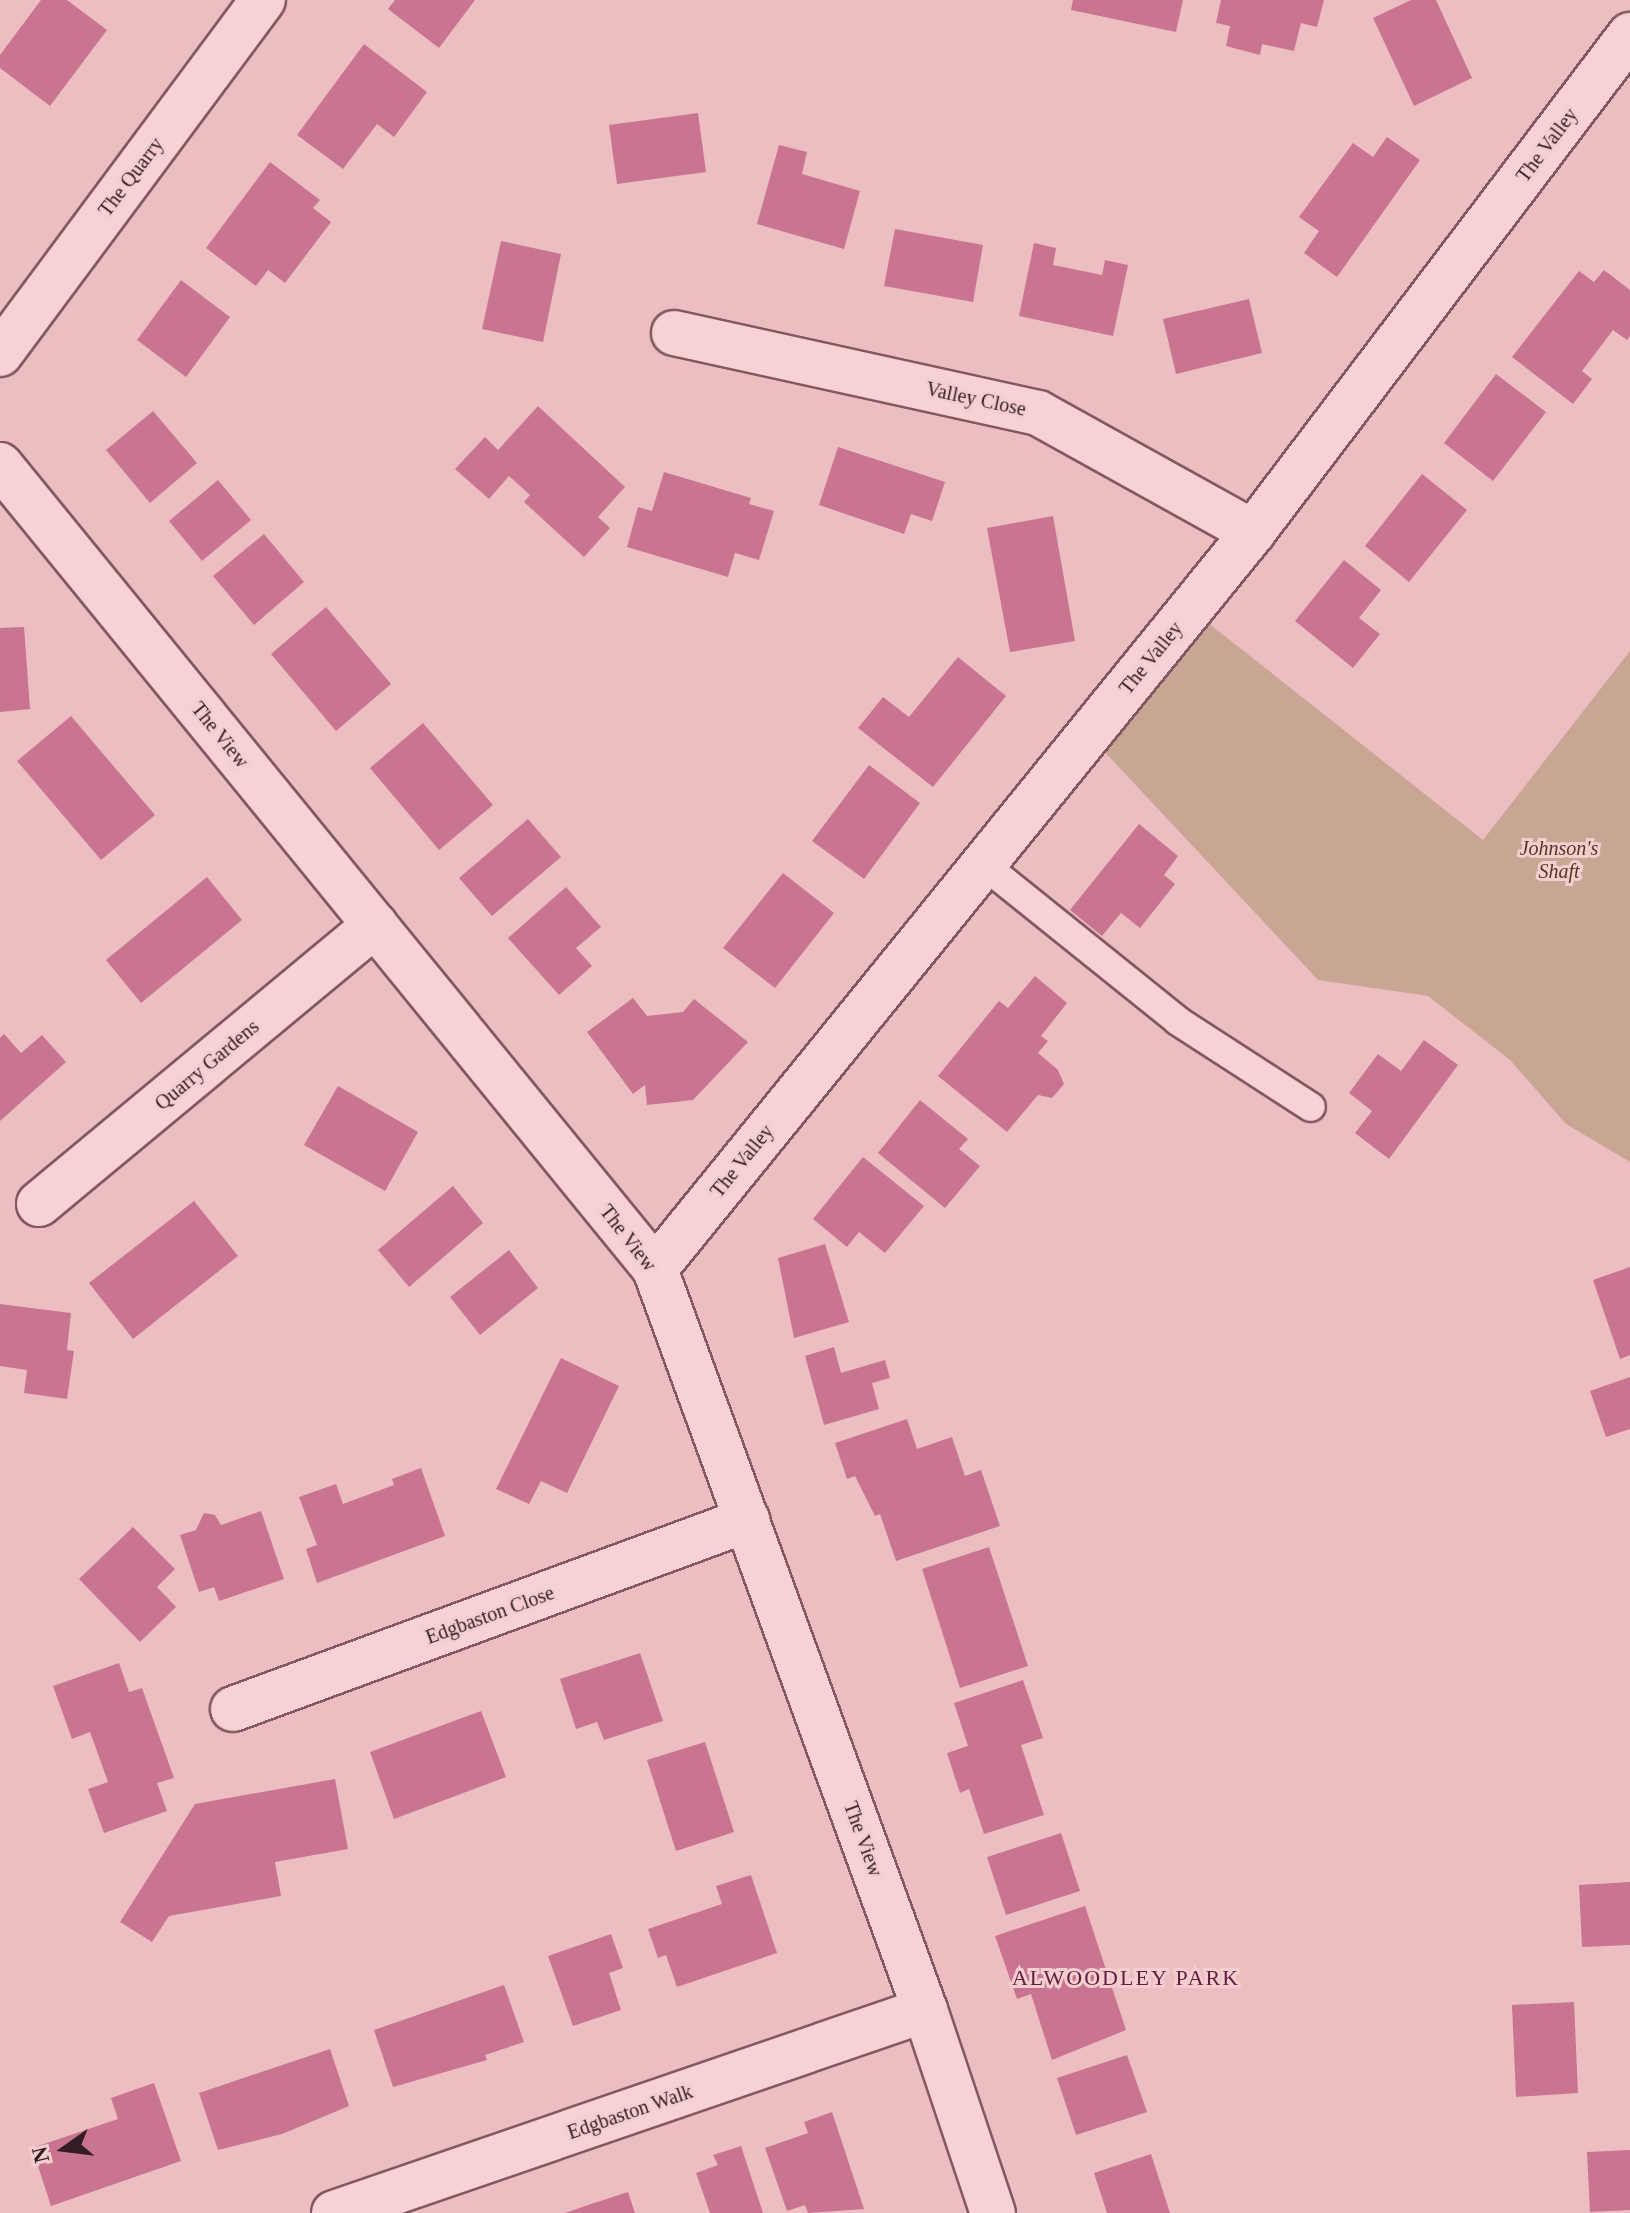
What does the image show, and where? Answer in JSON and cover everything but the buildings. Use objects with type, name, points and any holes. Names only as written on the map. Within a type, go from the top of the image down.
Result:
[{"type":"street","name":"The Quarry","points":[[0,354],[263,0]]},
{"type":"street","name":"The Valley","points":[[655,1269],[1253,532],[1630,35]]},
{"type":"street","name":"Valley Close","points":[[674,333],[1038,413],[1253,532]]},
{"type":"street","name":"The View","points":[[0,465],[655,1269],[925,2010],[993,2213]]},
{"type":"street","name":"Quarry Gardens","points":[[39,1204],[375,925]]},
{"type":"street","name":"Edgbaston Close","points":[[233,1709],[747,1520]]},
{"type":"street","name":"Edgbaston Walk","points":[[334,2213],[925,2010]]},
{"type":"lane","points":[[983,864],[1178,1021],[1311,1107]]},
{"type":"green space","name":"Johnson's Shaft","points":[[1207,622],[1483,840],[1630,651],[1630,1162],[1566,1124],[1510,1060],[1428,996],[1318,980],[1100,747]]},
{"type":"district","name":"ALWOODLEY PARK","points":[[1126,1978]]}]
